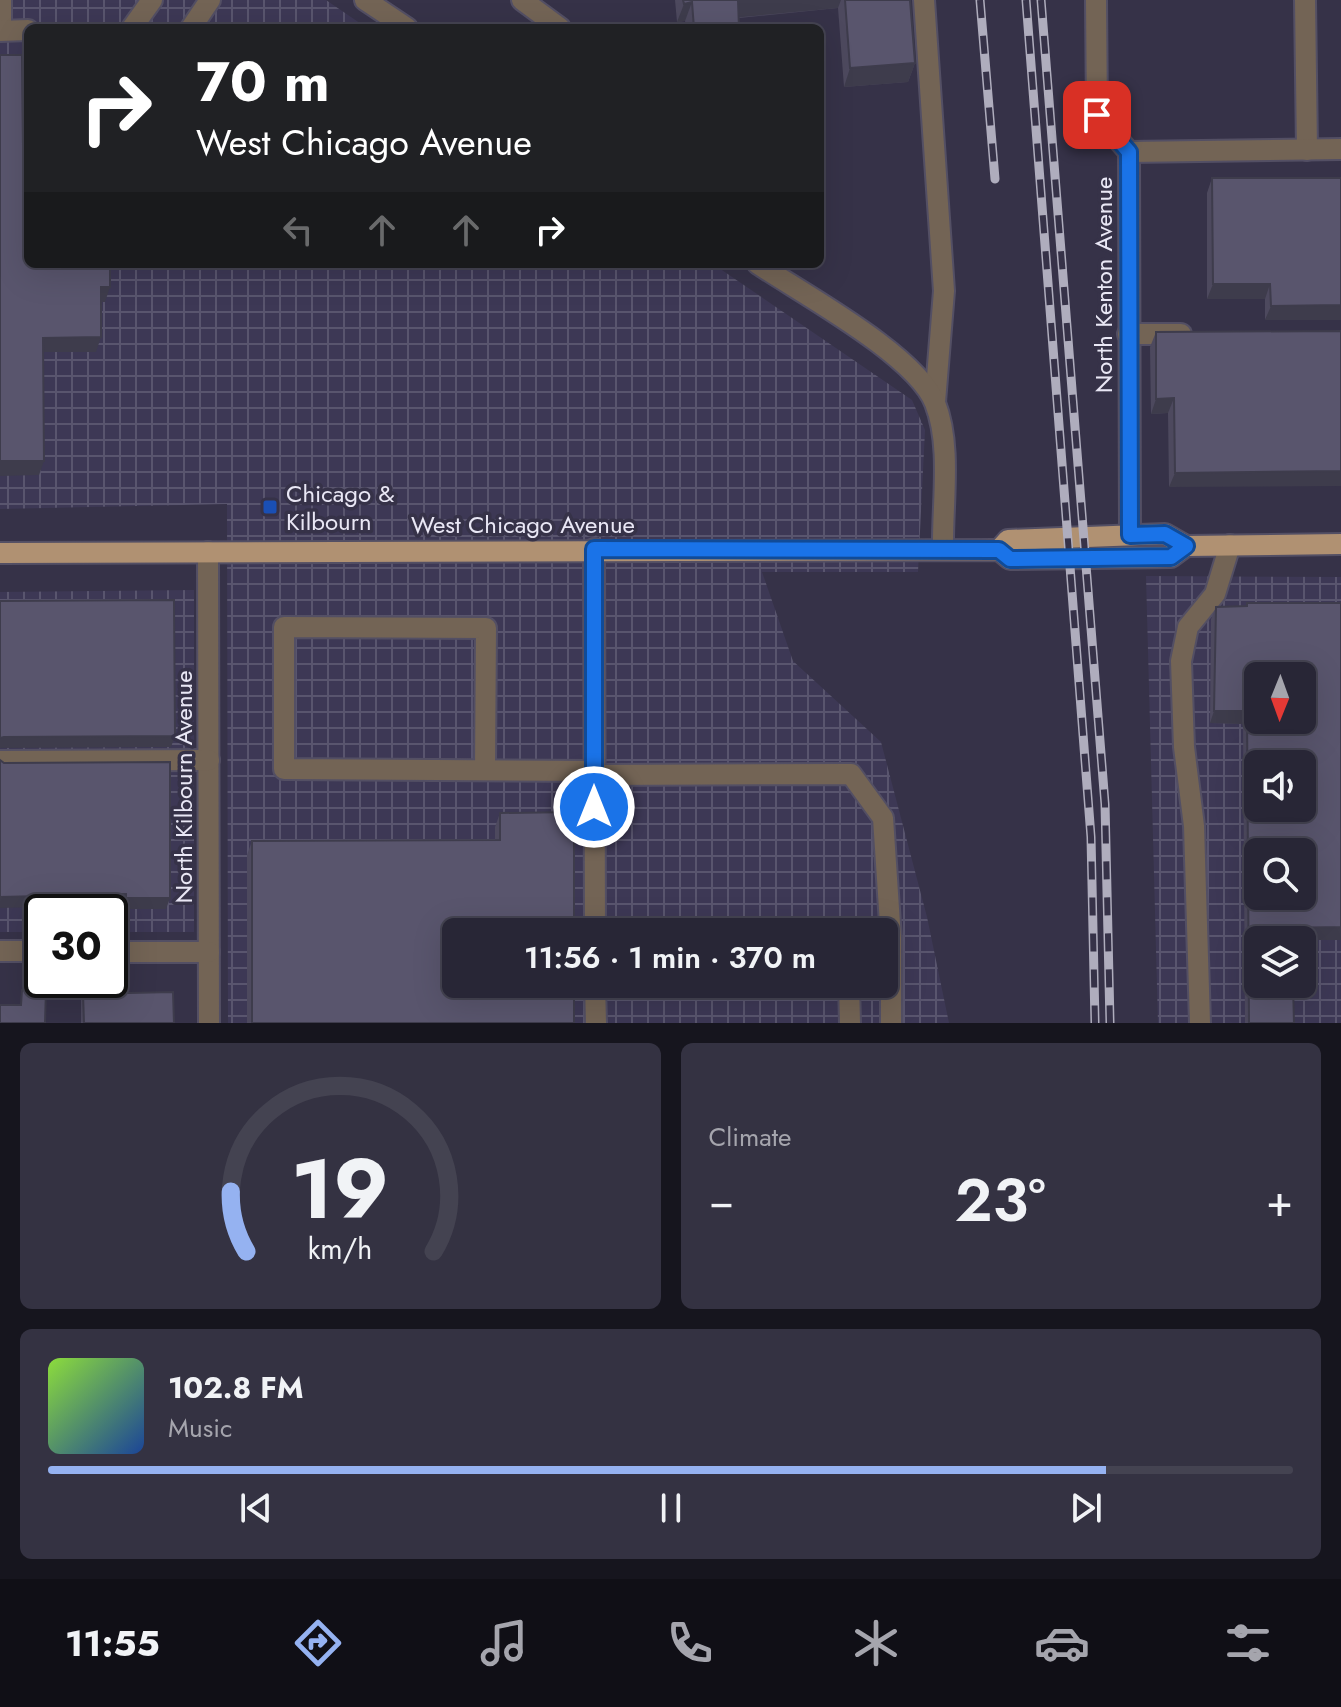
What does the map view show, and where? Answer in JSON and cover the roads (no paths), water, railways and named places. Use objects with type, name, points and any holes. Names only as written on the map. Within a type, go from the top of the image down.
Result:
[{"type":"main road","name":"West Chicago Avenue","points":[[999,550],[1008,540],[1165,534],[1186,546],[1341,544]]},
{"type":"main road","name":"West Chicago Avenue","points":[[0,553],[999,550],[1010,559],[1171,557],[1186,546]]},
{"type":"street","points":[[1,0],[1,30],[24,30]]},
{"type":"street","points":[[135,24],[152,0]]},
{"type":"street","points":[[194,24],[210,0]]},
{"type":"street","points":[[365,0],[401,24]]},
{"type":"street","points":[[522,0],[555,24]]},
{"type":"street","points":[[924,0],[944,291],[935,402],[942,457],[943,550]]},
{"type":"street","name":"North Kenton Avenue","points":[[1096,0],[1097,115],[1129,152],[1130,535]]},
{"type":"street","points":[[1305,0],[1307,150]]},
{"type":"street","points":[[1129,152],[1341,149]]},
{"type":"street","points":[[764,268],[894,355],[921,380],[935,402]]},
{"type":"street","points":[[1128,334],[1204,334]]},
{"type":"street","points":[[1200,1023],[1194,826],[1184,747],[1181,661],[1188,627],[1215,594],[1230,545]]},
{"type":"street","points":[[594,549],[595,918]]},
{"type":"street","name":"North Kilbourn Avenue","points":[[208,552],[209,1023]]},
{"type":"street","points":[[485,770],[486,628],[284,627],[284,769],[851,774],[883,818],[886,918]]},
{"type":"street","points":[[0,761],[209,760]]},
{"type":"street","points":[[0,951],[24,951]]},
{"type":"street","points":[[128,952],[209,952]]},
{"type":"street","points":[[595,998],[596,1023]]},
{"type":"street","points":[[849,998],[850,1023]]},
{"type":"street","points":[[890,998],[891,1023]]},
{"type":"railway","points":[[980,0],[995,179]]},
{"type":"railway","points":[[1026,0],[1091,837],[1095,1023]]},
{"type":"railway","points":[[1041,0],[1105,804],[1110,1023]]},
{"type":"place","name":"Chicago & Kilbourn","points":[[270,507]]}]
